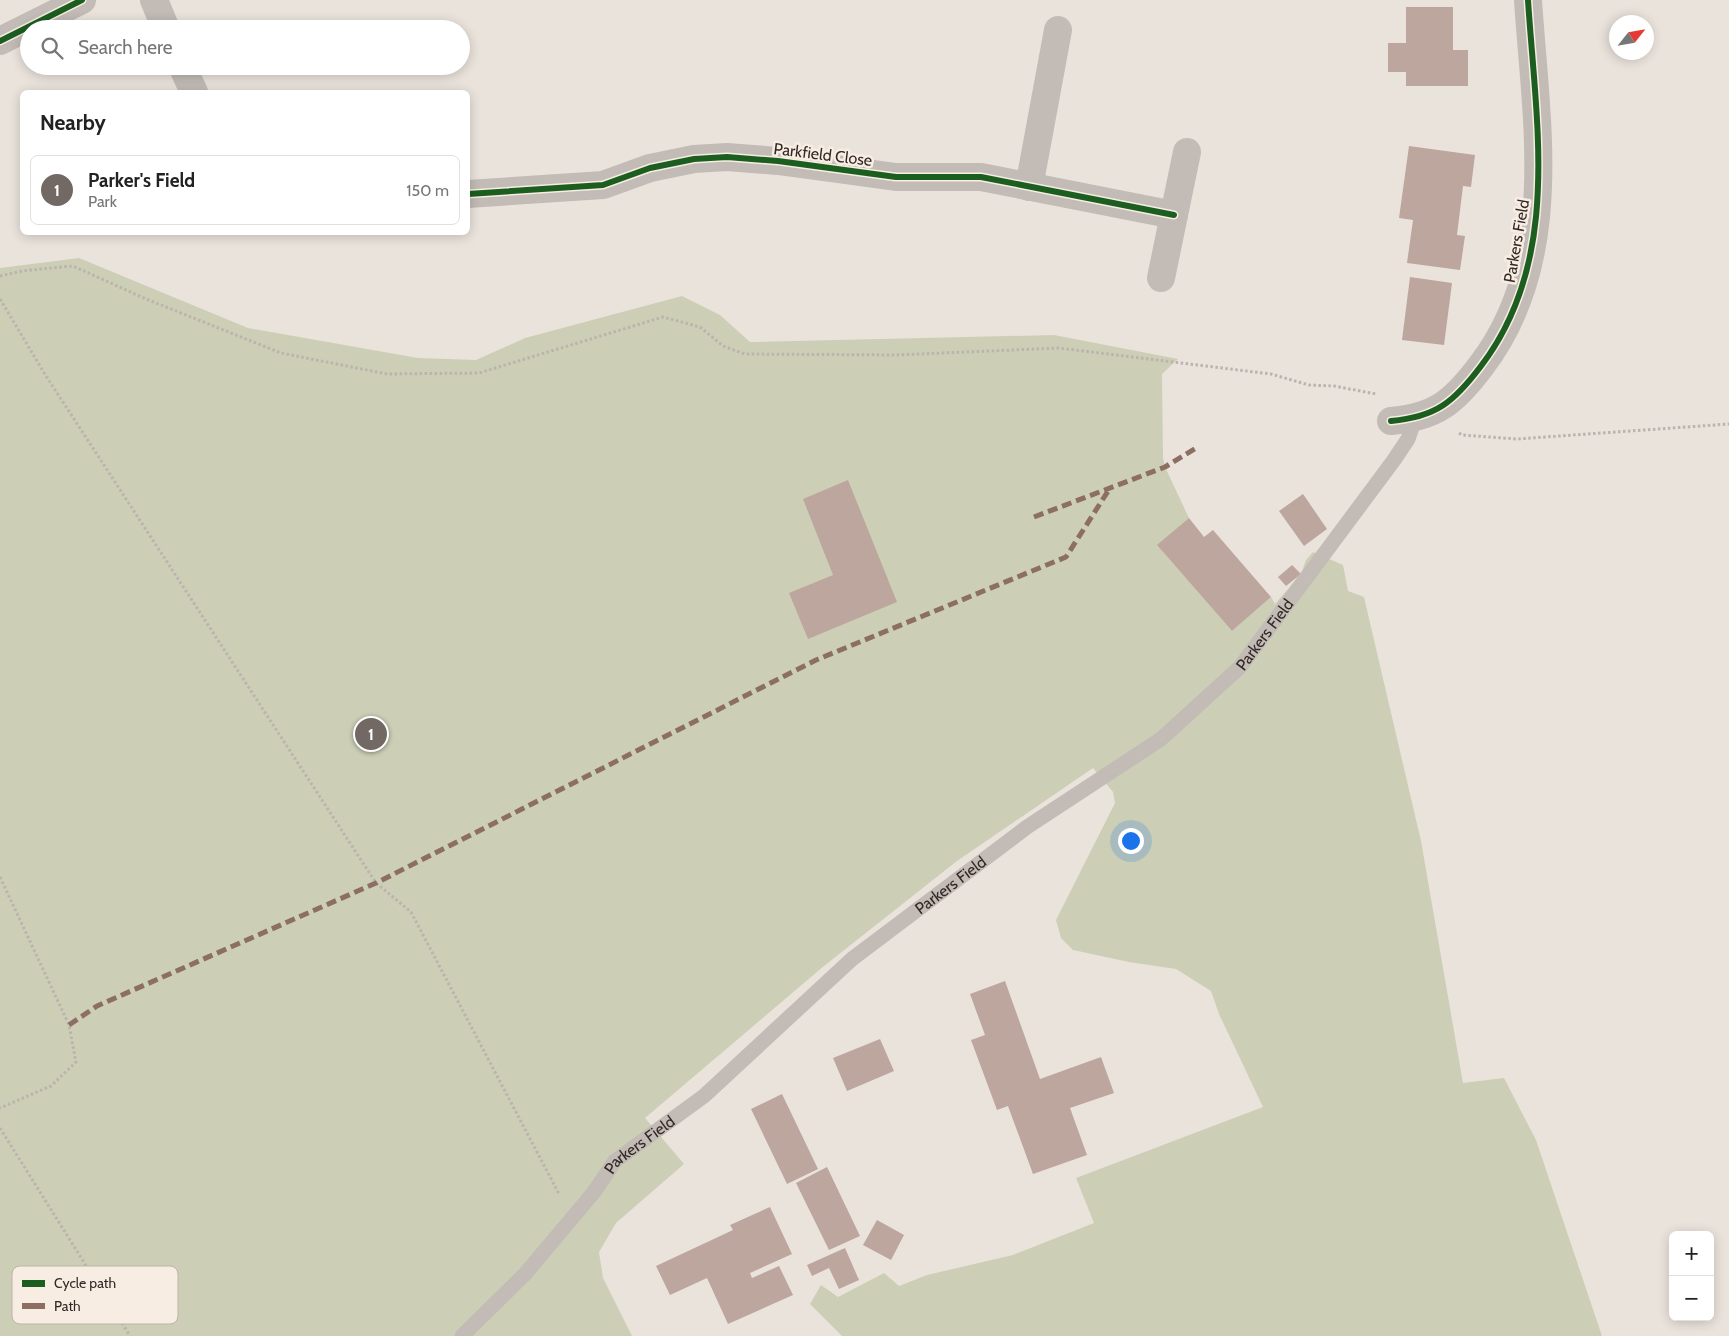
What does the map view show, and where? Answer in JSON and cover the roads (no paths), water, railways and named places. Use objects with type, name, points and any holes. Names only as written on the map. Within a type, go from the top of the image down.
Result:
[{"type":"street","points":[[154,0],[162,20]]},
{"type":"street","name":"Parkers Field","points":[[1413,417],[1441,408],[1466,386],[1488,358],[1509,319],[1524,285],[1538,198],[1538,141],[1528,0]]},
{"type":"street","points":[[40,20],[77,1]]},
{"type":"street","points":[[1029,187],[1058,30]]},
{"type":"street","points":[[0,41],[20,31]]},
{"type":"street","points":[[186,75],[193,90]]},
{"type":"street","points":[[1162,278],[1188,152]]},
{"type":"street","name":"Parkfield Close","points":[[470,194],[603,185],[650,168],[694,159],[727,157],[778,161],[896,177],[981,177],[1174,215]]},
{"type":"lane","name":"Parkers Field","points":[[462,1336],[525,1274],[594,1192],[615,1161],[704,1096],[852,959],[1027,827],[1162,739],[1240,667],[1394,460],[1408,439],[1413,417]]},
{"type":"place","name":"Parker's Field","points":[[371,734]]}]
